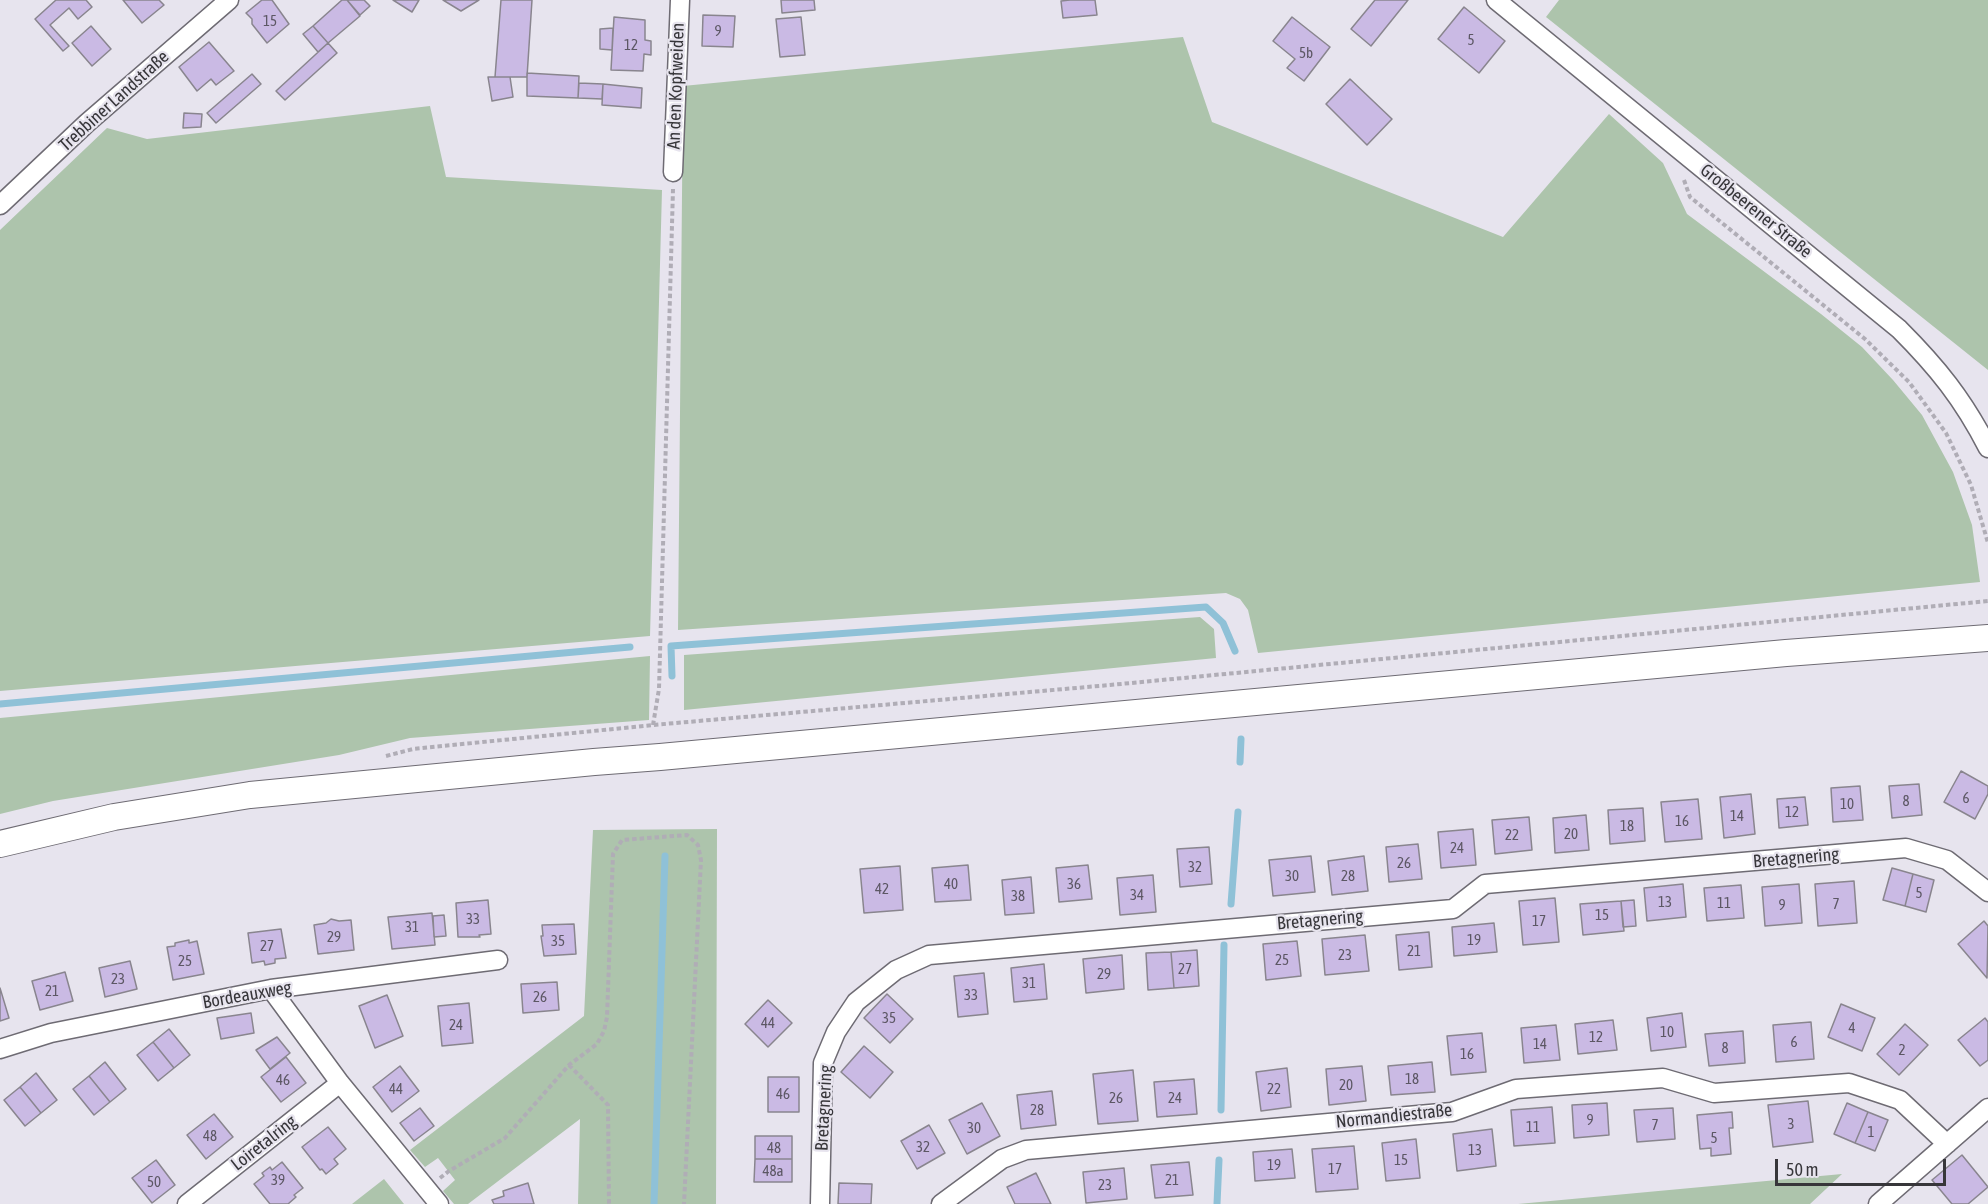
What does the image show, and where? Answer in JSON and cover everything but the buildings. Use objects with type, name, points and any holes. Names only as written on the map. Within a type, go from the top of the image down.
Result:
[{"type":"main road","points":[[0,844],[114,817],[249,795],[1774,654],[1988,638]]},
{"type":"street","name":"Trebbiner Landstraße","points":[[0,205],[87,123],[229,0]]},
{"type":"street","name":"An den Kopfweiden","points":[[673,172],[680,0]]},
{"type":"street","name":"Großbeerener Straße","points":[[1496,0],[1899,329],[1931,362],[1958,395],[1988,448]]},
{"type":"street","name":"Bretagnering","points":[[820,1204],[823,1063],[836,1032],[856,1002],[896,970],[929,955],[1453,909],[1485,884],[1906,848],[1947,860],[1988,892]]},
{"type":"street","name":"Bordeauxweg","points":[[0,1049],[51,1033],[271,989],[498,960]]},
{"type":"street","points":[[271,989],[340,1083],[439,1204]]},
{"type":"street","name":"Normandiestraße","points":[[940,1204],[1002,1159],[1026,1150],[1452,1112],[1516,1089],[1663,1078],[1714,1093],[1849,1083],[1900,1100],[1947,1144]]},
{"type":"street","name":"Loiretalring","points":[[187,1204],[340,1083]]},
{"type":"street","points":[[1878,1204],[1988,1108]]},
{"type":"path","points":[[1676,147],[1680,170],[1690,197],[1865,339],[1909,382],[1946,433],[1971,485],[1988,543]]},
{"type":"path","points":[[653,725],[659,689],[673,172]]},
{"type":"path","points":[[380,758],[413,750],[653,725],[1122,684],[1988,601]]},
{"type":"path","points":[[427,1189],[448,1171],[505,1138],[569,1065],[597,1044],[604,1031],[607,1017],[613,854],[622,840],[687,835],[698,844],[701,860],[684,1204]]},
{"type":"path","points":[[569,1065],[609,1105],[609,1204]]},
{"type":"green space","points":[[1559,0],[1988,0],[1988,370],[1546,17]]},
{"type":"green space","points":[[1183,37],[1212,122],[1503,237],[1609,114],[1663,163],[1687,214],[1862,347],[1922,415],[1953,472],[1972,525],[1980,582],[1258,653],[1248,610],[1240,599],[1226,593],[678,630],[683,86]]},
{"type":"green space","points":[[430,106],[446,177],[662,190],[650,636],[0,691],[0,230],[107,128],[147,139]]},
{"type":"green space","points":[[1200,617],[1214,629],[1216,658],[684,710],[684,655]]},
{"type":"green space","points":[[650,656],[649,720],[410,738],[339,755],[53,801],[0,814],[0,718]]},
{"type":"green space","points":[[717,829],[716,1204],[578,1204],[580,1119],[468,1204],[454,1204],[443,1191],[455,1180],[438,1158],[425,1167],[410,1150],[584,1016],[593,830]]},
{"type":"green space","points":[[1842,1174],[1810,1204],[1518,1204]]},
{"type":"green space","points":[[384,1179],[404,1204],[352,1204]]},
{"type":"waterway","points":[[672,676],[671,646],[1206,607],[1223,623],[1235,651]]},
{"type":"waterway","points":[[0,704],[630,647]]},
{"type":"waterway","points":[[1240,762],[1241,739]]},
{"type":"waterway","points":[[1231,904],[1238,812]]},
{"type":"waterway","points":[[654,1204],[665,856]]},
{"type":"waterway","points":[[1221,1110],[1224,945]]},
{"type":"waterway","points":[[1217,1204],[1219,1160]]}]
